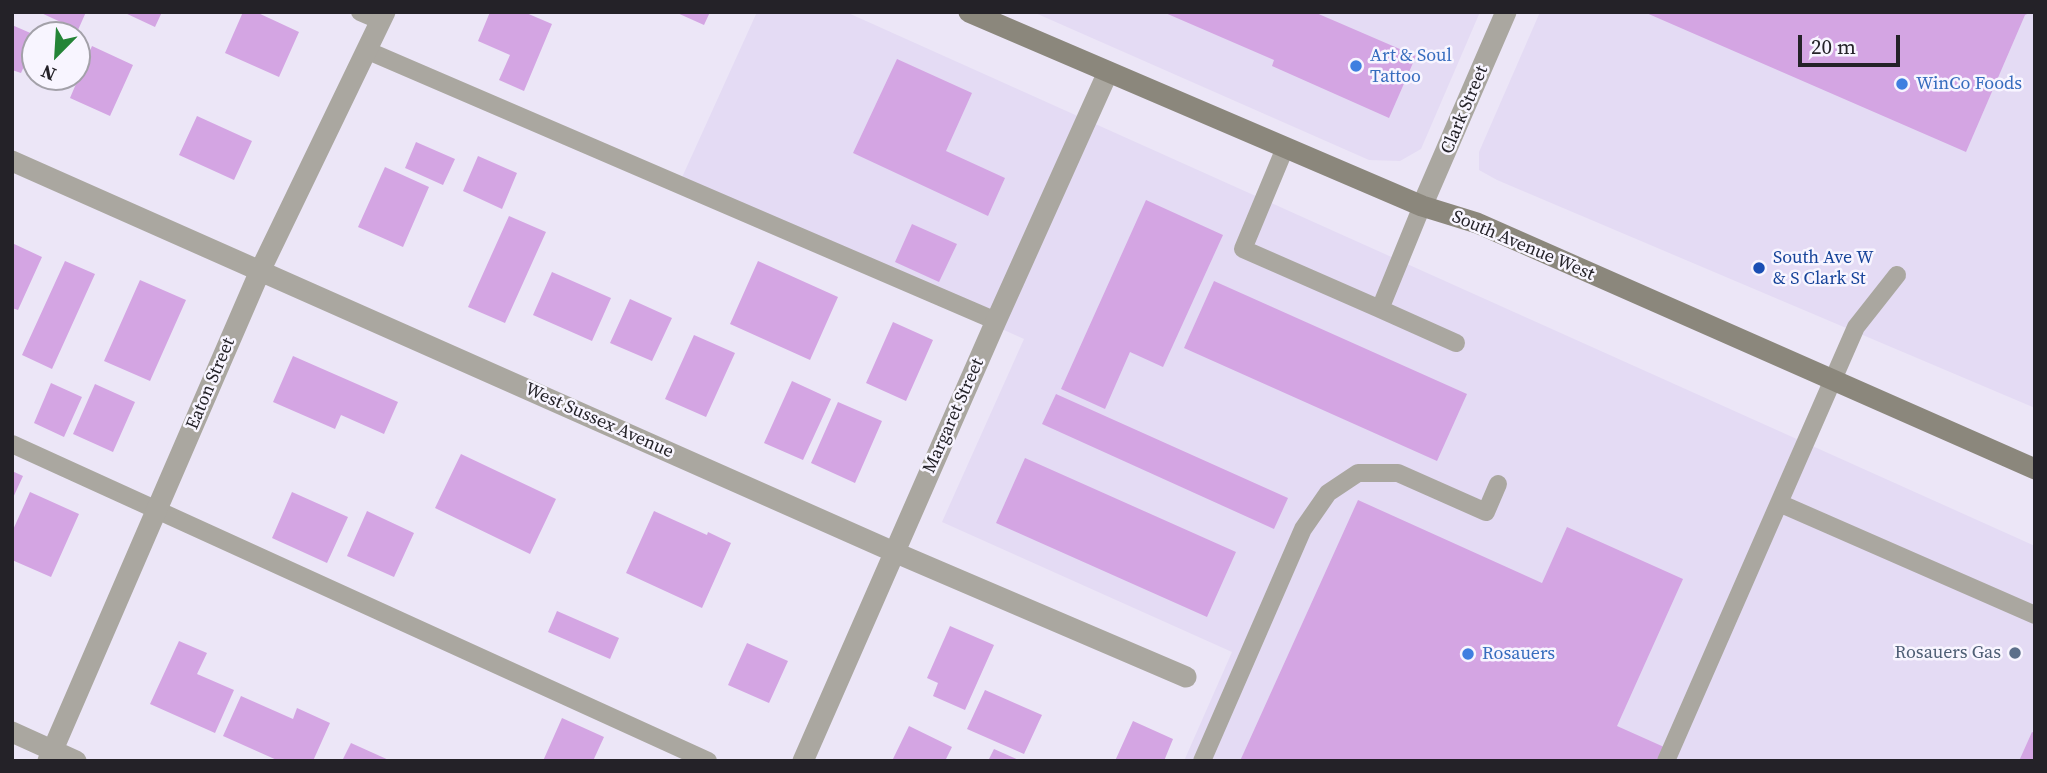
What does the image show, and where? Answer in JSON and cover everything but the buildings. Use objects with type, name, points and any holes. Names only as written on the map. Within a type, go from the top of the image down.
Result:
[{"type":"street","name":"South Avenue West","points":[[969,12],[1422,206],[1477,223],[2035,469]]},
{"type":"street","name":"Clark Street","points":[[1422,206],[1506,12]]},
{"type":"street","name":"Eaton Street","points":[[50,756],[260,271],[383,16]]},
{"type":"street","name":"Margaret Street","points":[[803,761],[1108,72]]},
{"type":"street","name":"West Sussex Avenue","points":[[12,161],[894,552],[1186,677]]},
{"type":"street","points":[[12,732],[50,756],[76,761]]},
{"type":"lane","points":[[360,12],[383,16]]},
{"type":"lane","points":[[366,50],[996,321]]},
{"type":"lane","points":[[1284,148],[1243,249],[1456,343]]},
{"type":"lane","points":[[1380,309],[1422,206]]},
{"type":"lane","points":[[1666,761],[1856,327],[1897,275]]},
{"type":"lane","points":[[12,444],[708,761]]},
{"type":"lane","points":[[1202,761],[1303,529],[1328,493],[1358,473],[1398,474],[1486,512],[1498,484]]},
{"type":"lane","points":[[1779,503],[2035,615]]},
{"type":"shaded area","points":[[757,12],[846,12],[2035,546],[2035,761],[1184,761],[1232,652],[942,522],[1024,339],[679,184]]},
{"type":"shaded area","points":[[1033,12],[1480,12],[1421,149],[1400,161],[1369,160]]},
{"type":"shaded area","points":[[1540,12],[2035,12],[2035,408],[1497,180],[1479,170],[1479,152]]},
{"type":"place","name":"Art & Soul Tattoo","points":[[1356,66]]},
{"type":"place","name":"WinCo Foods","points":[[1902,84]]},
{"type":"place","name":"South Ave W & S Clark St","points":[[1759,268]]},
{"type":"place","name":"Rosauers Gas","points":[[2015,653]]},
{"type":"place","name":"Rosauers","points":[[1468,654]]}]
